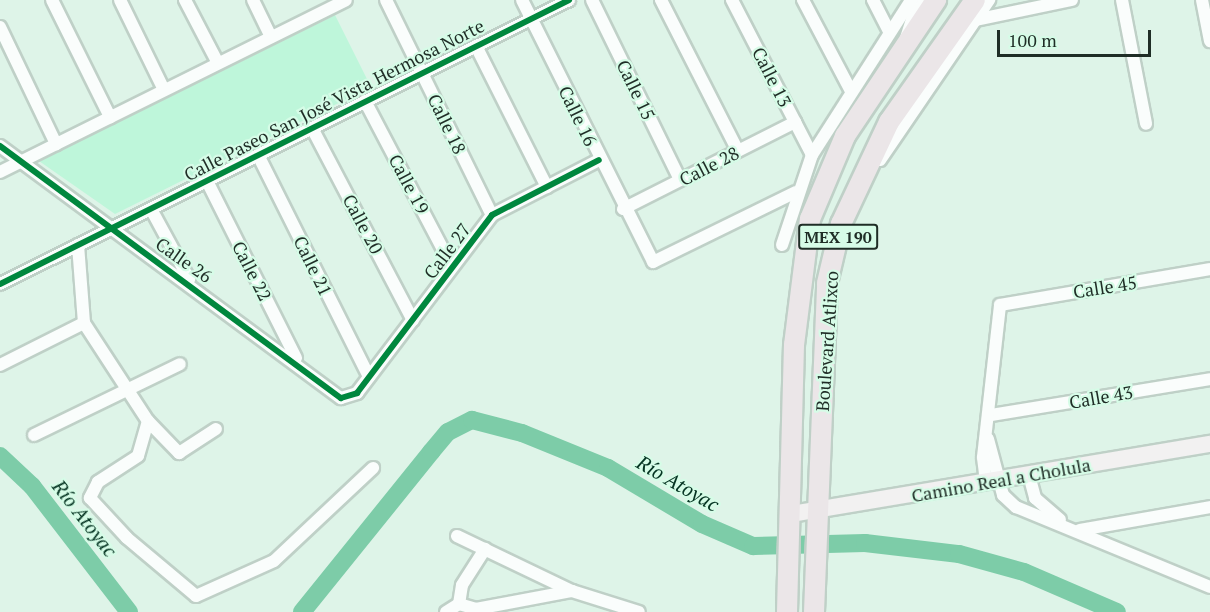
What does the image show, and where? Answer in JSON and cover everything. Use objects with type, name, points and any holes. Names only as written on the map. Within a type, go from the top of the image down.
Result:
[{"type":"main road","name":"Boulevard Atlixco","points":[[787,612],[794,345],[810,219],[845,136],[897,37],[936,0]]},
{"type":"main road","name":"Boulevard Atlixco","points":[[814,612],[827,283],[849,201],[889,122],[975,0]]},
{"type":"main road","name":"Camino Real a Cholula","points":[[791,522],[818,520],[992,481],[1210,444]]},
{"type":"street","points":[[52,0],[110,117]]},
{"type":"street","points":[[120,0],[164,90]]},
{"type":"street","points":[[185,0],[218,63]]},
{"type":"street","points":[[253,0],[271,37]]},
{"type":"street","points":[[0,172],[271,37],[322,5],[346,0]]},
{"type":"street","name":"Calle 18","points":[[386,0],[492,215]]},
{"type":"street","name":"Calle 16","points":[[522,0],[623,209],[653,262],[796,192]]},
{"type":"street","name":"Calle Paseo San José Vista Hermosa Norte","points":[[0,284],[568,0]]},
{"type":"street","name":"Calle 15","points":[[592,0],[680,180]]},
{"type":"street","points":[[661,0],[738,151]]},
{"type":"street","name":"Calle 13","points":[[732,0],[812,155]]},
{"type":"street","points":[[803,0],[850,89]]},
{"type":"street","points":[[873,0],[897,37]]},
{"type":"street","points":[[897,37],[911,0]]},
{"type":"street","points":[[782,245],[796,192],[812,155],[850,89],[897,37],[919,0]]},
{"type":"street","points":[[849,201],[989,0]]},
{"type":"street","points":[[1001,15],[1011,0]]},
{"type":"street","points":[[975,20],[1072,0]]},
{"type":"street","points":[[1122,0],[1146,124]]},
{"type":"street","points":[[1202,0],[1210,41]]},
{"type":"street","points":[[0,27],[56,144]]},
{"type":"street","points":[[476,46],[546,187]]},
{"type":"street","name":"Calle 19","points":[[365,101],[452,267]]},
{"type":"street","name":"Calle 28","points":[[623,209],[795,122]]},
{"type":"street","name":"Calle 20","points":[[312,128],[413,320]]},
{"type":"street","name":"Calle 26","points":[[0,146],[298,361],[333,394],[349,397]]},
{"type":"street","name":"Calle 21","points":[[258,155],[369,377]]},
{"type":"street","name":"Calle 27","points":[[349,397],[369,377],[492,215],[599,160]]},
{"type":"street","name":"Calle 22","points":[[207,181],[298,361]]},
{"type":"street","points":[[150,209],[190,283]]},
{"type":"street","points":[[78,245],[84,323],[148,421],[179,453],[216,429]]},
{"type":"street","name":"Calle 45","points":[[991,415],[1000,305],[1210,270]]},
{"type":"street","points":[[0,365],[84,323]]},
{"type":"street","points":[[34,435],[126,386],[180,364]]},
{"type":"street","name":"Calle 43","points":[[991,415],[1210,379]]},
{"type":"street","points":[[991,415],[988,439],[992,481],[1016,507],[1066,524],[1210,586]]},
{"type":"street","points":[[148,421],[138,456],[98,482],[90,498],[127,538],[196,596],[274,561],[373,468]]},
{"type":"street","points":[[1029,475],[1038,501],[1066,524]]},
{"type":"street","points":[[1079,530],[1210,507]]},
{"type":"street","points":[[457,536],[572,591],[639,612]]},
{"type":"street","points":[[459,604],[462,585],[486,549]]},
{"type":"street","points":[[446,612],[459,604],[476,609],[572,591]]},
{"type":"street","points":[[586,595],[620,612]]},
{"type":"green space","points":[[335,15],[371,87],[115,214],[39,161]]},
{"type":"waterway","name":"Río Atoyac","points":[[302,612],[448,432],[472,420],[522,433],[608,468],[702,524],[753,546],[865,543],[959,554],[1024,572],[1117,612]]},
{"type":"waterway","name":"Río Atoyac","points":[[0,456],[32,486],[129,612]]},
{"type":"cycle path","points":[[0,284],[569,0]]},
{"type":"cycle path","points":[[0,146],[341,398],[357,393],[492,215],[599,160]]}]
